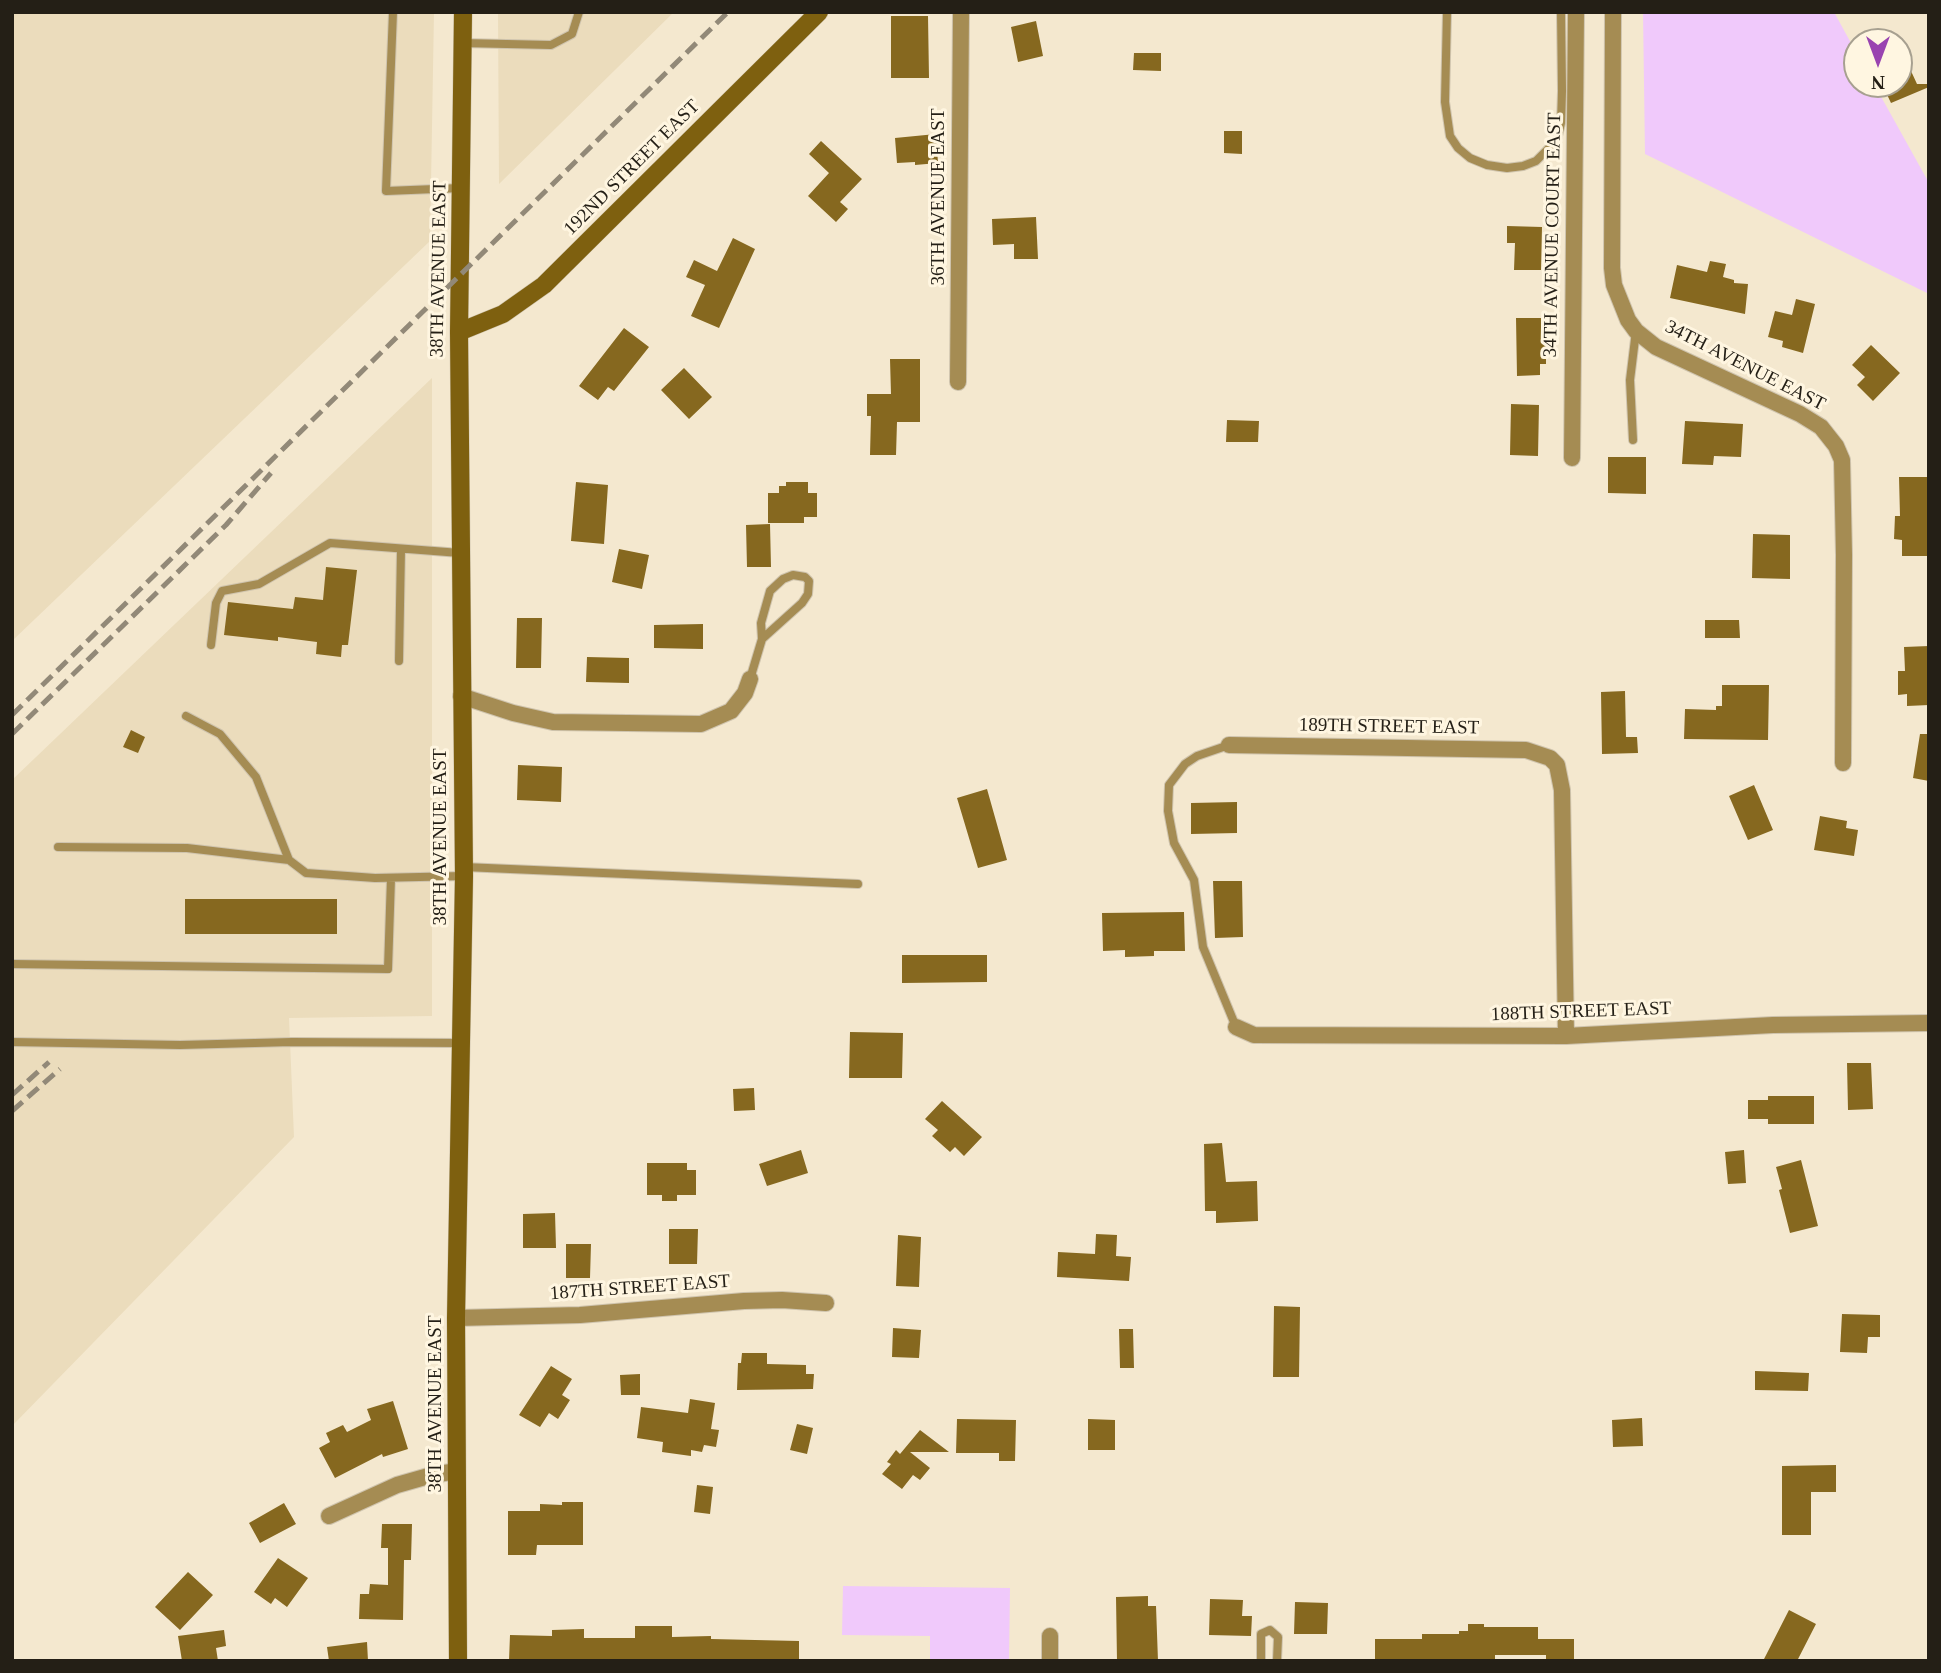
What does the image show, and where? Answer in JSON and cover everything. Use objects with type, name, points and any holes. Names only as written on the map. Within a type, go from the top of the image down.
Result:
[{"type":"street","name":"38TH AVENUE EAST","points":[[458,1661],[456,1318],[464,871],[459,332],[463,12]]},
{"type":"street","name":"192ND STREET EAST","points":[[459,332],[503,314],[544,285],[819,12]]},
{"type":"street","name":"36TH AVENUE EAST","points":[[958,382],[961,12]]},
{"type":"street","name":"34TH AVENUE COURT EAST","points":[[1572,458],[1576,12]]},
{"type":"street","name":"34TH AVENUE EAST","points":[[1613,12],[1612,268],[1614,285],[1622,308],[1636,331],[1656,347],[1800,414],[1821,427],[1836,446],[1842,460],[1843,763]]},
{"type":"street","points":[[461,696],[513,713],[553,722],[701,724],[731,711],[745,693],[750,679]]},
{"type":"street","name":"189TH STREET EAST","points":[[1229,745],[1526,750],[1547,756],[1557,765],[1562,790],[1566,1036]]},
{"type":"street","name":"188TH STREET EAST","points":[[1236,1027],[1254,1034],[1566,1036],[1773,1025],[1929,1023]]},
{"type":"street","name":"187TH STREET EAST","points":[[456,1318],[580,1315],[744,1301],[826,1303]]},
{"type":"street","points":[[329,1516],[397,1485],[457,1471]]},
{"type":"street","points":[[1050,1636],[1050,1661]]},
{"type":"lane","points":[[393,12],[387,191],[461,188]]},
{"type":"lane","points":[[462,43],[551,44],[572,34],[579,12]]},
{"type":"lane","points":[[1447,12],[1445,102],[1450,136],[1470,159],[1507,168],[1536,161],[1557,140],[1562,102],[1561,12]]},
{"type":"lane","points":[[1633,440],[1630,380],[1636,331]]},
{"type":"lane","points":[[211,645],[216,603],[222,591],[259,584],[330,543],[460,553]]},
{"type":"lane","points":[[399,661],[401,549]]},
{"type":"lane","points":[[750,679],[762,639],[761,623],[770,591],[783,579],[793,575],[805,576],[810,587],[802,603],[762,639]]},
{"type":"lane","points":[[186,716],[220,734],[256,777],[289,860]]},
{"type":"lane","points":[[1229,745],[1197,756],[1185,764],[1170,785],[1168,811],[1174,843],[1194,880],[1203,947],[1236,1027]]},
{"type":"lane","points":[[58,847],[187,848],[289,860],[306,873],[391,878],[464,871],[858,884]]},
{"type":"lane","points":[[12,964],[388,969],[391,878]]},
{"type":"lane","points":[[12,1042],[180,1045],[292,1042],[461,1043]]},
{"type":"lane","points":[[1261,1661],[1261,1634],[1270,1630],[1278,1637],[1277,1661]]},
{"type":"shaded area","points":[[12,12],[434,12],[430,241],[12,641]]},
{"type":"shaded area","points":[[498,12],[674,12],[499,184]]},
{"type":"shaded area","points":[[1643,12],[1834,12],[1843,28],[1843,98],[1882,98],[1929,183],[1929,294],[1645,154]]},
{"type":"shaded area","points":[[432,378],[432,1016],[289,1018],[294,1137],[12,1426],[12,780]]},
{"type":"shaded area","points":[[843,1586],[1010,1588],[1009,1661],[930,1661],[930,1636],[842,1635]]},
{"type":"building","points":[[891,16],[928,16],[929,78],[891,78]]},
{"type":"building","points":[[1036,21],[1043,56],[1018,62],[1011,27]]},
{"type":"building","points":[[1134,53],[1161,53],[1161,71],[1133,70]]},
{"type":"building","points":[[1913,75],[1917,84],[1929,84],[1929,87],[1913,94]]},
{"type":"building","points":[[1889,98],[1903,98],[1891,103]]},
{"type":"building","points":[[1224,131],[1242,131],[1242,154],[1224,153]]},
{"type":"building","points":[[936,134],[938,163],[897,163],[895,138]]},
{"type":"building","points":[[821,141],[862,179],[840,202],[848,209],[836,222],[808,196],[829,173],[809,154]]},
{"type":"building","points":[[1036,217],[1038,259],[1014,259],[1014,244],[993,245],[992,219]]},
{"type":"building","points":[[1507,226],[1542,227],[1541,270],[1514,270],[1515,243],[1507,243]]},
{"type":"building","points":[[733,238],[755,249],[719,328],[691,316],[705,285],[686,277],[694,260],[717,271]]},
{"type":"building","points":[[1710,261],[1726,264],[1723,277],[1734,280],[1734,283],[1748,284],[1745,314],[1670,298],[1677,265],[1707,272]]},
{"type":"building","points":[[1796,299],[1815,304],[1803,353],[1782,347],[1783,341],[1768,337],[1775,311],[1792,315]]},
{"type":"building","points":[[1516,318],[1541,318],[1541,329],[1546,329],[1546,364],[1540,364],[1540,375],[1517,376]]},
{"type":"building","points":[[624,328],[649,347],[614,391],[608,387],[598,400],[579,386]]},
{"type":"building","points":[[1871,345],[1900,373],[1873,401],[1857,385],[1865,377],[1852,365]]},
{"type":"building","points":[[890,359],[920,359],[920,422],[897,422],[896,455],[870,455],[871,416],[867,416],[867,394],[891,394]]},
{"type":"building","points":[[684,368],[712,397],[689,419],[661,390]]},
{"type":"building","points":[[1511,404],[1539,405],[1538,456],[1510,455]]},
{"type":"building","points":[[1227,420],[1259,421],[1258,442],[1226,442]]},
{"type":"building","points":[[1685,421],[1743,424],[1741,457],[1714,456],[1713,465],[1682,464]]},
{"type":"building","points":[[1608,457],[1646,457],[1646,494],[1608,493]]},
{"type":"building","points":[[1899,477],[1928,477],[1928,556],[1902,556],[1902,540],[1894,539],[1895,516],[1900,516]]},
{"type":"building","points":[[576,482],[608,485],[604,544],[571,541]]},
{"type":"building","points":[[786,482],[808,482],[808,493],[817,493],[817,517],[804,517],[804,523],[768,523],[768,493],[779,493],[779,486],[786,486]]},
{"type":"building","points":[[770,524],[771,567],[747,567],[746,525]]},
{"type":"building","points":[[1753,534],[1790,535],[1790,579],[1752,578]]},
{"type":"building","points":[[619,549],[649,555],[642,589],[612,582]]},
{"type":"building","points":[[326,567],[357,570],[348,645],[342,645],[341,657],[316,654],[317,642],[224,635],[228,602],[293,609],[295,597],[323,600]]},
{"type":"building","points":[[517,618],[542,618],[541,668],[516,668]]},
{"type":"building","points":[[1705,620],[1739,620],[1740,638],[1705,638]]},
{"type":"building","points":[[703,624],[703,649],[654,648],[654,625]]},
{"type":"building","points":[[1929,646],[1929,705],[1907,706],[1907,694],[1898,695],[1898,671],[1905,671],[1904,647]]},
{"type":"building","points":[[587,657],[629,658],[629,683],[586,682]]},
{"type":"building","points":[[1722,685],[1769,685],[1768,740],[1684,739],[1685,709],[1716,710],[1716,706],[1722,706]]},
{"type":"building","points":[[1625,691],[1626,737],[1637,737],[1638,753],[1602,754],[1601,692]]},
{"type":"building","points":[[131,730],[145,737],[138,753],[123,747]]},
{"type":"building","points":[[1920,734],[1929,734],[1929,781],[1913,778]]},
{"type":"building","points":[[518,765],[562,767],[561,802],[517,800]]},
{"type":"building","points":[[1754,785],[1773,830],[1748,840],[1729,796]]},
{"type":"building","points":[[987,789],[1007,860],[978,868],[957,798]]},
{"type":"building","points":[[1237,802],[1237,833],[1191,834],[1191,803]]},
{"type":"building","points":[[1820,816],[1847,821],[1846,828],[1858,830],[1854,856],[1814,850]]},
{"type":"building","points":[[1213,881],[1242,881],[1243,937],[1215,938]]},
{"type":"building","points":[[185,899],[337,899],[337,934],[185,934]]},
{"type":"building","points":[[1184,912],[1185,951],[1154,951],[1154,956],[1125,957],[1125,950],[1103,951],[1102,913]]},
{"type":"building","points":[[902,955],[987,955],[987,982],[902,983]]},
{"type":"building","points":[[850,1032],[903,1033],[902,1078],[849,1078]]},
{"type":"building","points":[[1847,1063],[1871,1063],[1873,1109],[1848,1110]]},
{"type":"building","points":[[754,1088],[755,1110],[734,1111],[733,1089]]},
{"type":"building","points":[[1768,1096],[1814,1096],[1814,1124],[1768,1124],[1768,1119],[1748,1119],[1748,1100],[1768,1100]]},
{"type":"building","points":[[942,1101],[982,1137],[964,1156],[955,1147],[950,1152],[932,1136],[938,1130],[925,1119]]},
{"type":"building","points":[[1222,1143],[1226,1182],[1257,1181],[1258,1221],[1216,1223],[1216,1211],[1205,1211],[1204,1144]]},
{"type":"building","points":[[801,1150],[808,1173],[767,1186],[759,1164]]},
{"type":"building","points":[[1744,1150],[1746,1183],[1728,1184],[1725,1152]]},
{"type":"building","points":[[1801,1160],[1818,1226],[1790,1233],[1776,1167]]},
{"type":"building","points":[[647,1163],[687,1163],[687,1170],[696,1170],[696,1195],[677,1195],[677,1201],[662,1201],[662,1195],[647,1195]]},
{"type":"building","points":[[555,1213],[556,1248],[523,1248],[523,1214]]},
{"type":"building","points":[[669,1229],[698,1229],[697,1264],[669,1264]]},
{"type":"building","points":[[1096,1234],[1117,1235],[1116,1256],[1131,1257],[1129,1281],[1057,1277],[1058,1252],[1095,1254]]},
{"type":"building","points":[[898,1235],[921,1237],[919,1287],[896,1286]]},
{"type":"building","points":[[566,1244],[591,1244],[590,1278],[566,1278]]},
{"type":"building","points":[[1274,1306],[1300,1307],[1299,1377],[1273,1377]]},
{"type":"building","points":[[1842,1314],[1880,1315],[1880,1337],[1868,1337],[1867,1353],[1840,1352]]},
{"type":"building","points":[[893,1328],[921,1330],[919,1358],[892,1357]]},
{"type":"building","points":[[1119,1329],[1133,1329],[1134,1368],[1120,1368]]},
{"type":"building","points":[[742,1353],[767,1353],[767,1364],[806,1365],[806,1374],[814,1374],[813,1389],[737,1390],[738,1363],[741,1363]]},
{"type":"building","points":[[551,1366],[572,1379],[562,1395],[570,1400],[558,1419],[549,1413],[540,1427],[519,1415]]},
{"type":"building","points":[[1755,1371],[1809,1373],[1808,1391],[1755,1390]]},
{"type":"building","points":[[640,1374],[640,1395],[621,1395],[620,1375]]},
{"type":"building","points":[[690,1399],[715,1403],[711,1429],[719,1430],[716,1447],[704,1445],[702,1452],[691,1450],[691,1456],[662,1452],[663,1442],[637,1438],[641,1407],[688,1413]]},
{"type":"building","points":[[393,1401],[408,1449],[383,1457],[382,1454],[335,1478],[319,1448],[330,1442],[326,1433],[343,1425],[347,1432],[371,1420],[367,1409]]},
{"type":"building","points":[[1642,1418],[1643,1446],[1613,1447],[1612,1420]]},
{"type":"building","points":[[957,1419],[1016,1420],[1015,1461],[999,1461],[999,1453],[956,1453]]},
{"type":"building","points":[[1088,1419],[1115,1420],[1115,1450],[1088,1450]]},
{"type":"building","points":[[797,1424],[813,1428],[807,1454],[790,1450]]},
{"type":"building","points":[[920,1430],[949,1452],[910,1452],[930,1468],[920,1480],[913,1475],[902,1489],[882,1474],[891,1464],[887,1462],[896,1450],[900,1454]]},
{"type":"building","points":[[1836,1465],[1836,1492],[1811,1492],[1811,1535],[1782,1535],[1782,1466]]},
{"type":"building","points":[[697,1485],[713,1487],[710,1514],[694,1512]]},
{"type":"building","points":[[562,1502],[583,1502],[583,1545],[537,1545],[536,1555],[508,1555],[508,1511],[540,1511],[540,1504],[562,1505]]},
{"type":"building","points":[[284,1503],[296,1524],[260,1543],[249,1523]]},
{"type":"building","points":[[382,1524],[412,1524],[411,1560],[404,1560],[403,1620],[359,1619],[360,1594],[369,1594],[370,1584],[388,1585],[388,1548],[381,1548]]},
{"type":"building","points":[[278,1558],[308,1578],[287,1607],[275,1598],[271,1604],[254,1592]]},
{"type":"building","points":[[188,1572],[213,1595],[180,1630],[155,1607]]},
{"type":"building","points":[[1148,1596],[1148,1606],[1156,1606],[1158,1661],[1117,1661],[1116,1597]]},
{"type":"building","points":[[1210,1599],[1243,1600],[1242,1616],[1252,1616],[1251,1636],[1209,1635]]},
{"type":"building","points":[[1295,1602],[1328,1603],[1327,1634],[1294,1634]]},
{"type":"building","points":[[1789,1610],[1816,1624],[1797,1661],[1763,1661]]},
{"type":"building","points":[[1468,1624],[1484,1624],[1484,1627],[1538,1627],[1538,1639],[1574,1639],[1574,1661],[1546,1661],[1546,1655],[1495,1655],[1495,1661],[1375,1661],[1375,1639],[1422,1639],[1422,1634],[1459,1634],[1459,1631],[1468,1631]]},
{"type":"building","points":[[635,1626],[672,1626],[672,1637],[711,1636],[711,1639],[799,1641],[799,1661],[509,1661],[510,1635],[552,1636],[552,1630],[584,1629],[584,1638],[635,1638]]},
{"type":"building","points":[[224,1630],[226,1646],[216,1648],[218,1661],[182,1661],[178,1636]]},
{"type":"building","points":[[367,1642],[368,1661],[329,1661],[327,1647]]},
{"type":"railway","points":[[12,715],[728,12]]},
{"type":"railway","points":[[12,734],[226,525],[271,473]]},
{"type":"railway","points":[[12,1095],[49,1062]]},
{"type":"railway","points":[[12,1111],[60,1069]]}]
